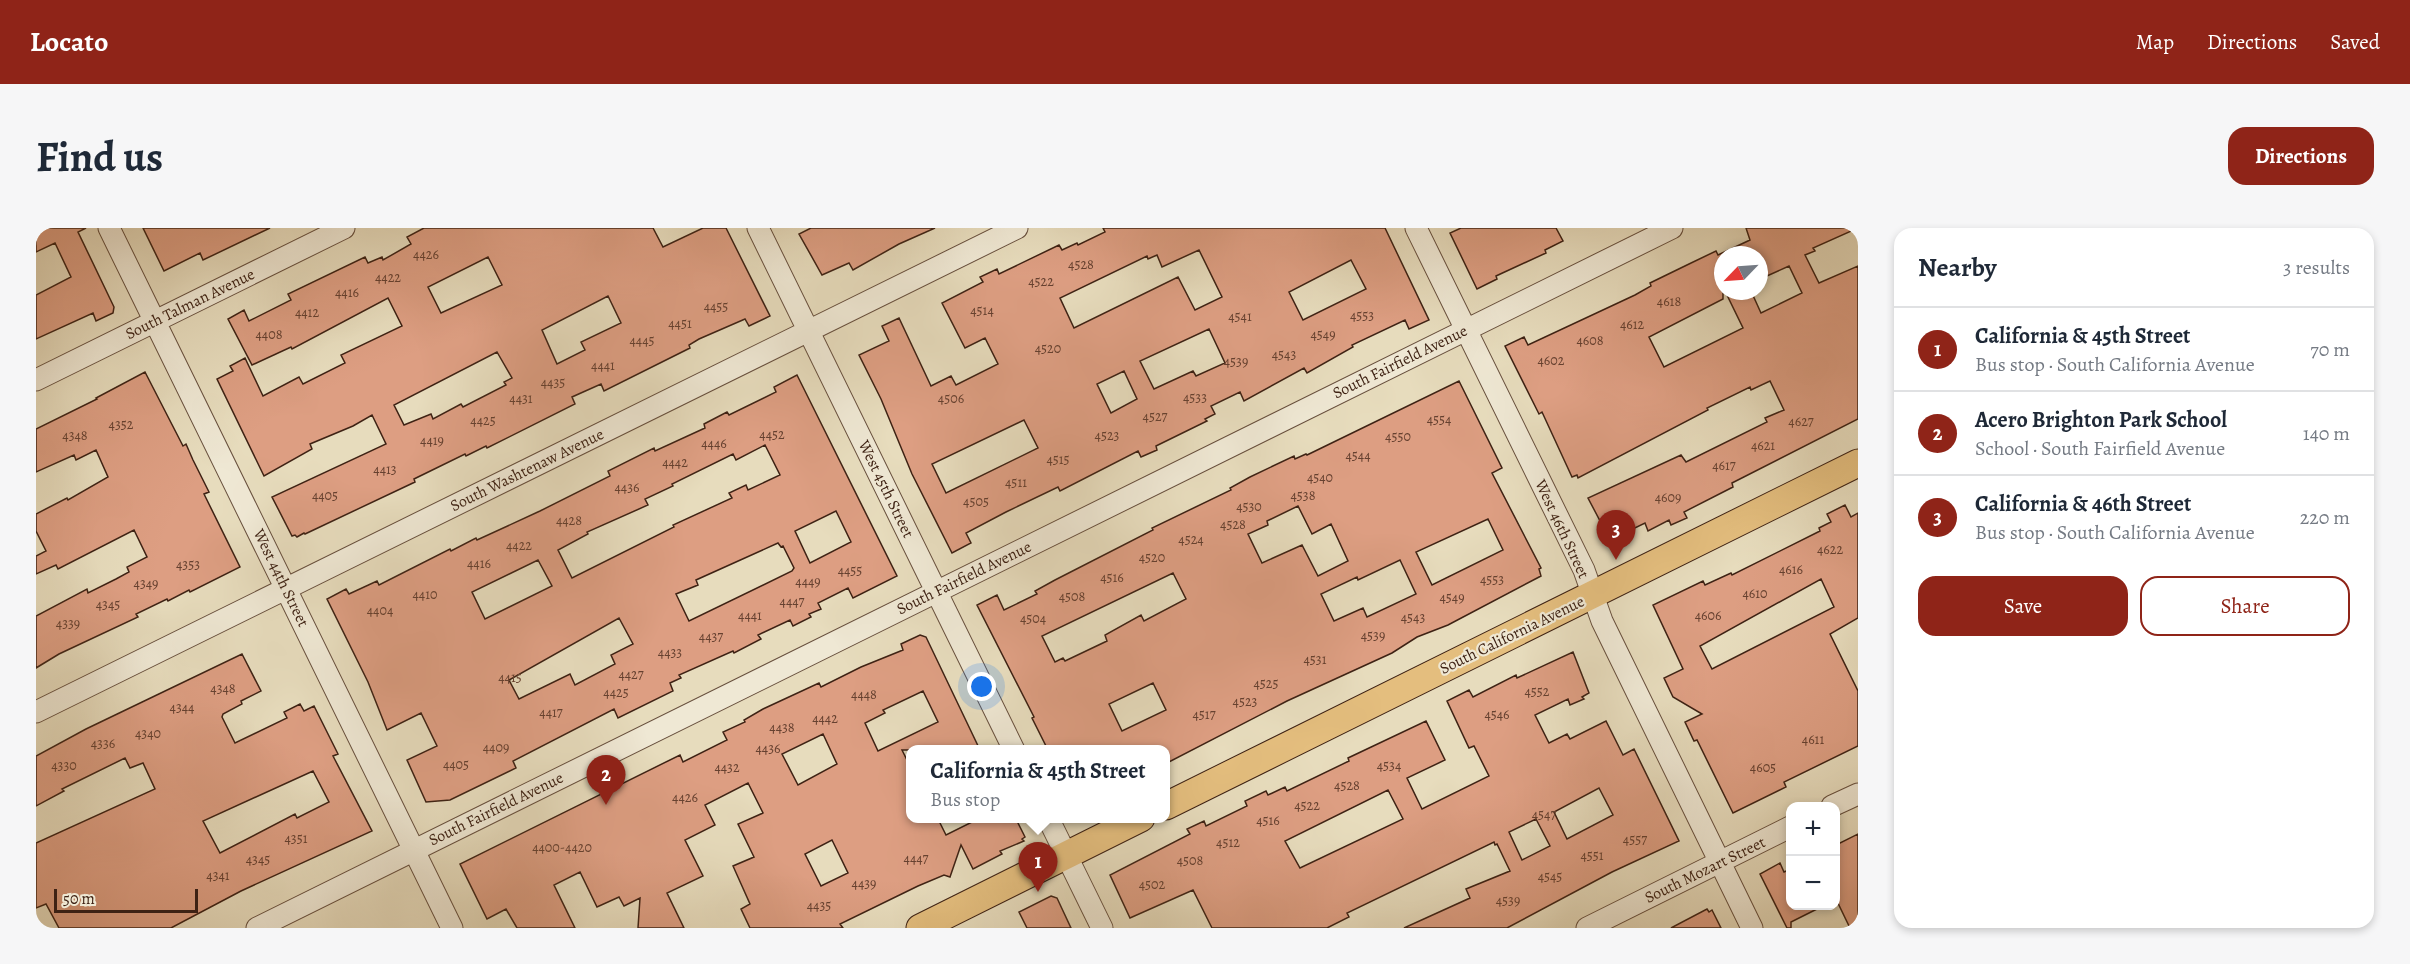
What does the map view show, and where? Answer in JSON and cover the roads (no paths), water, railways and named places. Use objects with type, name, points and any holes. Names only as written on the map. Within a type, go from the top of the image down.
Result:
[{"type":"main road","name":"South California Avenue","points":[[1170,804],[1858,463]]},
{"type":"main road","points":[[920,928],[1133,823]]},
{"type":"street","name":"West 44th Street","points":[[109,228],[452,928]]},
{"type":"street","name":"South Talman Avenue","points":[[36,380],[344,228]]},
{"type":"street","name":"West 45th Street","points":[[758,228],[1012,745]]},
{"type":"street","name":"South Washtenaw Avenue","points":[[36,712],[1017,228]]},
{"type":"street","name":"West 46th Street","points":[[1416,228],[1584,570],[1602,621],[1752,928]]},
{"type":"street","name":"South Fairfield Avenue","points":[[257,928],[1672,228]]},
{"type":"street","points":[[1840,803],[1858,794]]},
{"type":"street","points":[[1050,823],[1102,928]]},
{"type":"street","name":"South Mozart Street","points":[[1587,928],[1786,829]]},
{"type":"place","name":"California & 46th Street","points":[[1616,560]]},
{"type":"place","name":"Acero Brighton Park School","points":[[606,805]]},
{"type":"place","name":"California & 45th Street","points":[[1038,892]]}]
